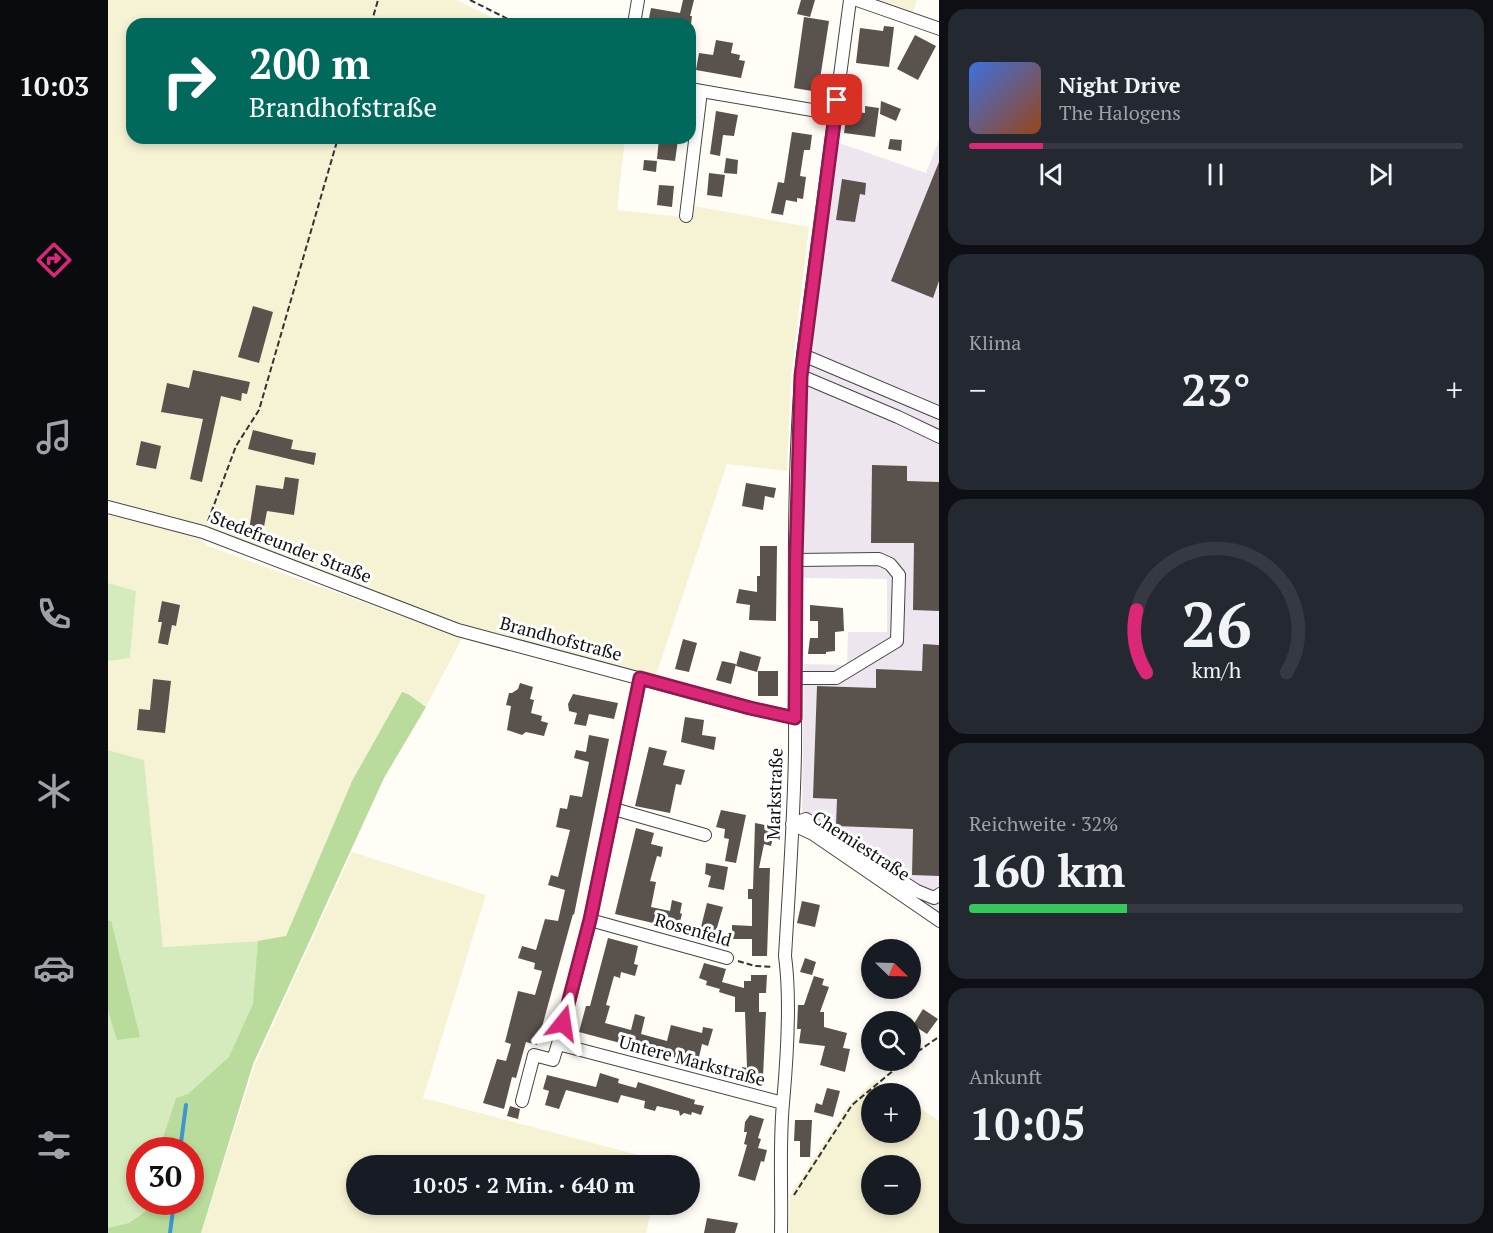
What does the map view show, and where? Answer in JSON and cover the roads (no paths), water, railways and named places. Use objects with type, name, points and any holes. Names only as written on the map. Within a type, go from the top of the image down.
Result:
[{"type":"street","points":[[635,18],[638,0]]},
{"type":"street","name":"Markstraße","points":[[781,1233],[785,1085],[785,956],[795,718],[801,376],[850,0]]},
{"type":"street","points":[[857,0],[939,29]]},
{"type":"street","points":[[696,90],[835,114]]},
{"type":"street","points":[[686,216],[691,144]]},
{"type":"street","points":[[803,355],[939,413]]},
{"type":"street","points":[[801,376],[939,437]]},
{"type":"street","name":"Stedefreunder Straße","points":[[108,507],[203,532],[458,630]]},
{"type":"street","points":[[795,678],[836,678],[897,641],[899,575],[890,564],[879,560],[796,560]]},
{"type":"street","name":"Brandhofstraße","points":[[458,630],[795,718]]},
{"type":"street","points":[[522,1101],[534,1055],[553,1060],[558,1044],[590,920],[640,678]]},
{"type":"street","points":[[614,809],[705,835]]},
{"type":"street","points":[[792,824],[806,819],[917,891],[934,898],[939,894]]},
{"type":"street","name":"Chemiestraße","points":[[792,824],[813,834],[939,921]]},
{"type":"street","name":"Rosenfeld","points":[[590,920],[726,958]]},
{"type":"street","name":"Untere Markstraße","points":[[558,1044],[783,1103]]},
{"type":"waterway","points":[[182,1137],[186,1105]]},
{"type":"waterway","points":[[170,1233],[172,1215]]}]
